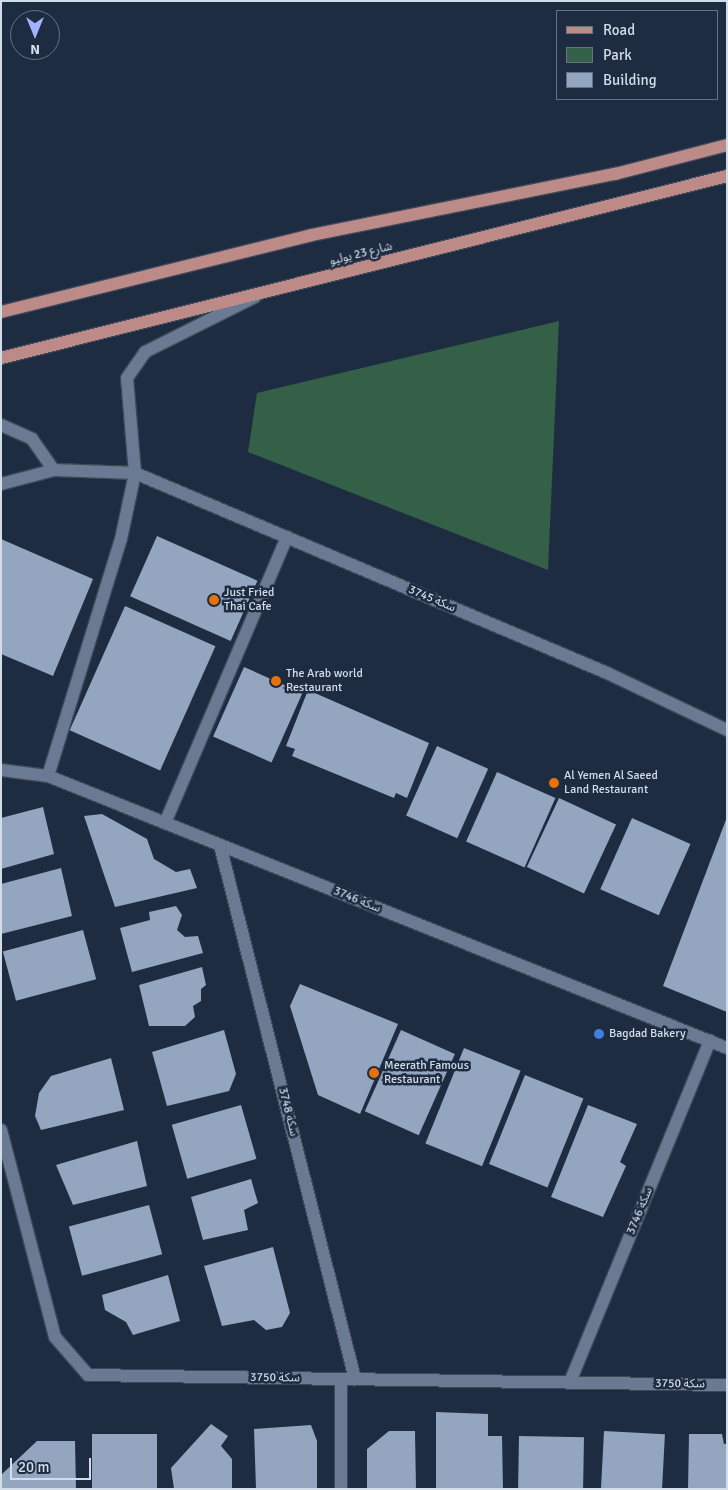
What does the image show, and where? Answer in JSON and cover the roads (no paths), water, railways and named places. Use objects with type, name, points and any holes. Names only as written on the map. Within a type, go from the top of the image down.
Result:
[{"type":"main road","points":[[1,312],[312,234],[615,174],[727,145]]},
{"type":"main road","name":"شارع 23 يوليو","points":[[1,358],[727,176]]},
{"type":"street","points":[[48,776],[121,539],[135,473],[128,378],[146,352],[264,292]]},
{"type":"street","points":[[1,425],[10,427],[32,439],[54,470]]},
{"type":"street","points":[[1,484],[54,470],[135,473]]},
{"type":"street","name":"سكة 3745","points":[[135,473],[607,673],[727,730]]},
{"type":"street","points":[[166,823],[287,537]]},
{"type":"street","name":"سكة 3746","points":[[1,770],[48,776],[727,1048]]},
{"type":"street","name":"سكة 3748","points":[[220,845],[355,1379]]},
{"type":"street","name":"سكة 3746","points":[[570,1382],[710,1041]]},
{"type":"street","name":"سكة 3750","points":[[1,1130],[55,1337],[88,1375],[727,1385]]},
{"type":"street","points":[[341,1379],[341,1489]]},
{"type":"place","name":"Just Fried Thai Cafe","points":[[214,600]]},
{"type":"place","name":"The Arab world Restaurant","points":[[276,681]]},
{"type":"place","name":"Al Yemen Al Saeed Land Restaurant","points":[[554,783]]},
{"type":"place","name":"Bagdad Bakery","points":[[599,1034]]},
{"type":"place","name":"Meerath Famous Restaurant","points":[[374,1073]]}]
